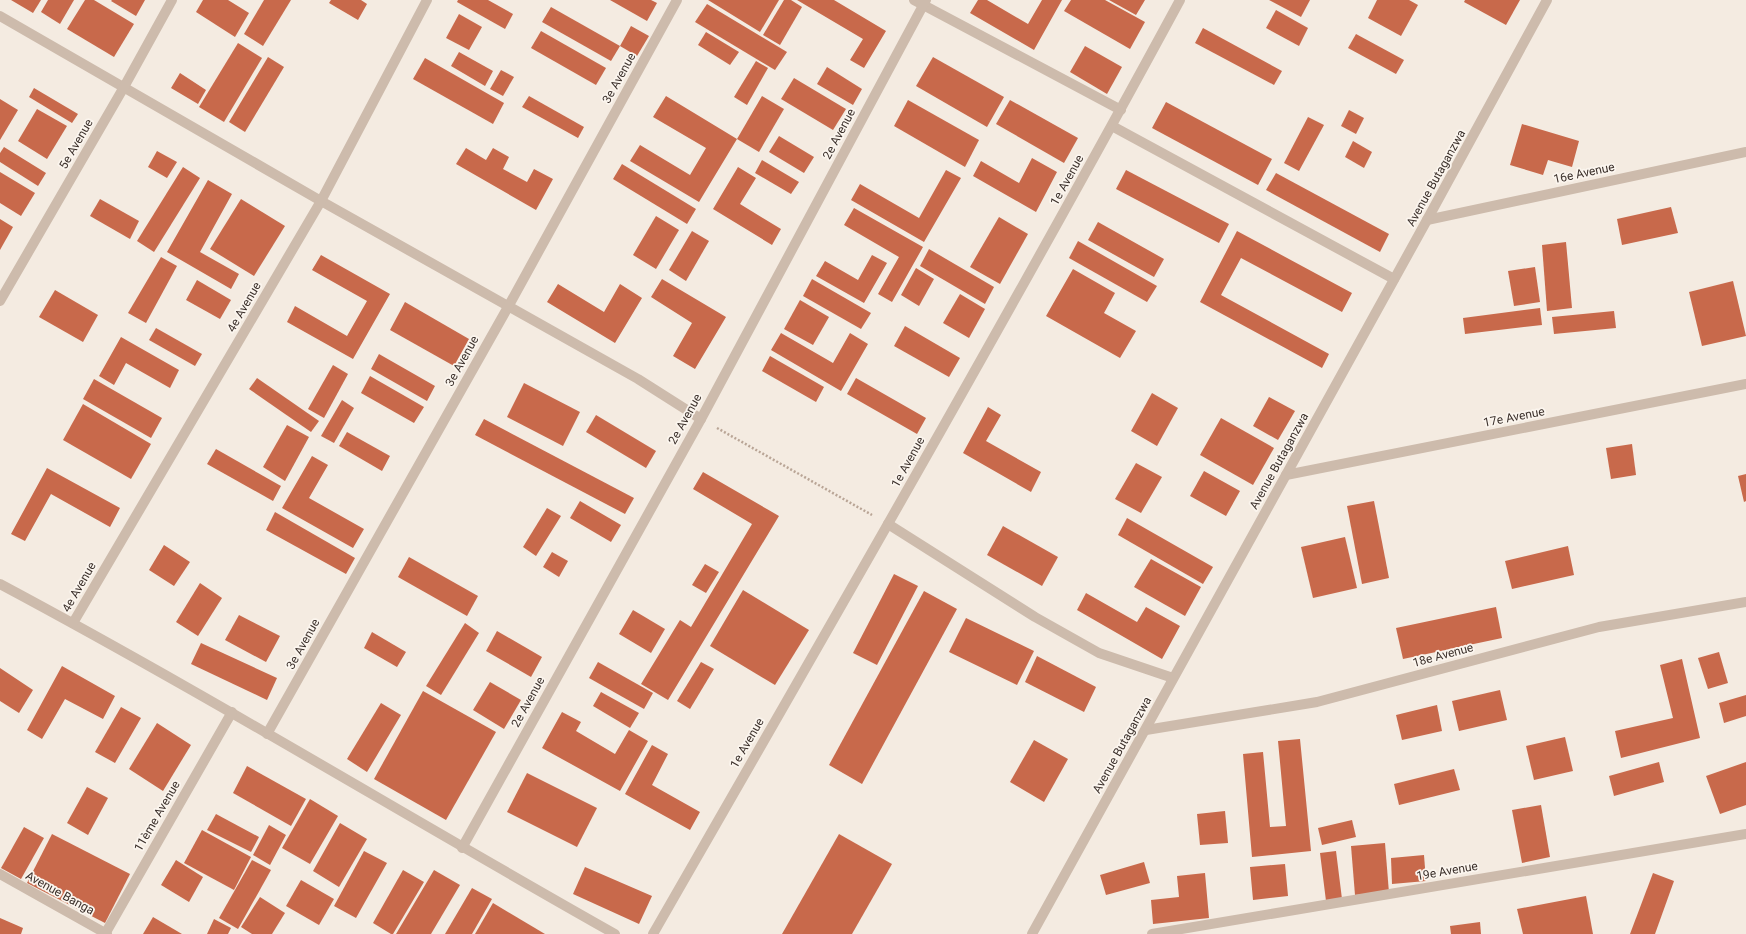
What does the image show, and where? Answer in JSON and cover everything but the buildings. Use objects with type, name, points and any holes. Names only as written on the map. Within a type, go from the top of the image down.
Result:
[{"type":"street","name":"5e Avenue","points":[[0,301],[124,87],[172,0]]},
{"type":"street","name":"4e Avenue","points":[[73,623],[321,201],[427,0]]},
{"type":"street","name":"3e Avenue","points":[[267,734],[508,308],[677,0]]},
{"type":"street","points":[[914,0],[925,3],[1121,110]]},
{"type":"street","name":"1e Avenue","points":[[653,934],[888,524],[1121,110],[1180,0]]},
{"type":"street","name":"Avenue Butaganzwa","points":[[1032,934],[1146,730],[1173,678],[1547,0]]},
{"type":"street","name":"2e Avenue","points":[[462,848],[701,419],[925,3]]},
{"type":"street","points":[[0,16],[508,308],[638,379],[701,419]]},
{"type":"street","points":[[1112,126],[1394,279]]},
{"type":"street","name":"16e Avenue","points":[[1427,220],[1746,152]]},
{"type":"street","name":"17e Avenue","points":[[1286,475],[1746,384]]},
{"type":"street","points":[[888,524],[1029,613],[1099,653],[1173,678]]},
{"type":"street","points":[[0,584],[232,712],[462,848],[615,934]]},
{"type":"street","name":"18e Avenue","points":[[1146,730],[1317,702],[1599,627],[1746,602]]},
{"type":"street","name":"11ème Avenue","points":[[106,934],[232,712]]},
{"type":"street","name":"19e Avenue","points":[[1152,934],[1746,834]]},
{"type":"street","name":"Avenue Banga","points":[[0,874],[106,934]]},
{"type":"path","points":[[701,419],[888,524]]}]
